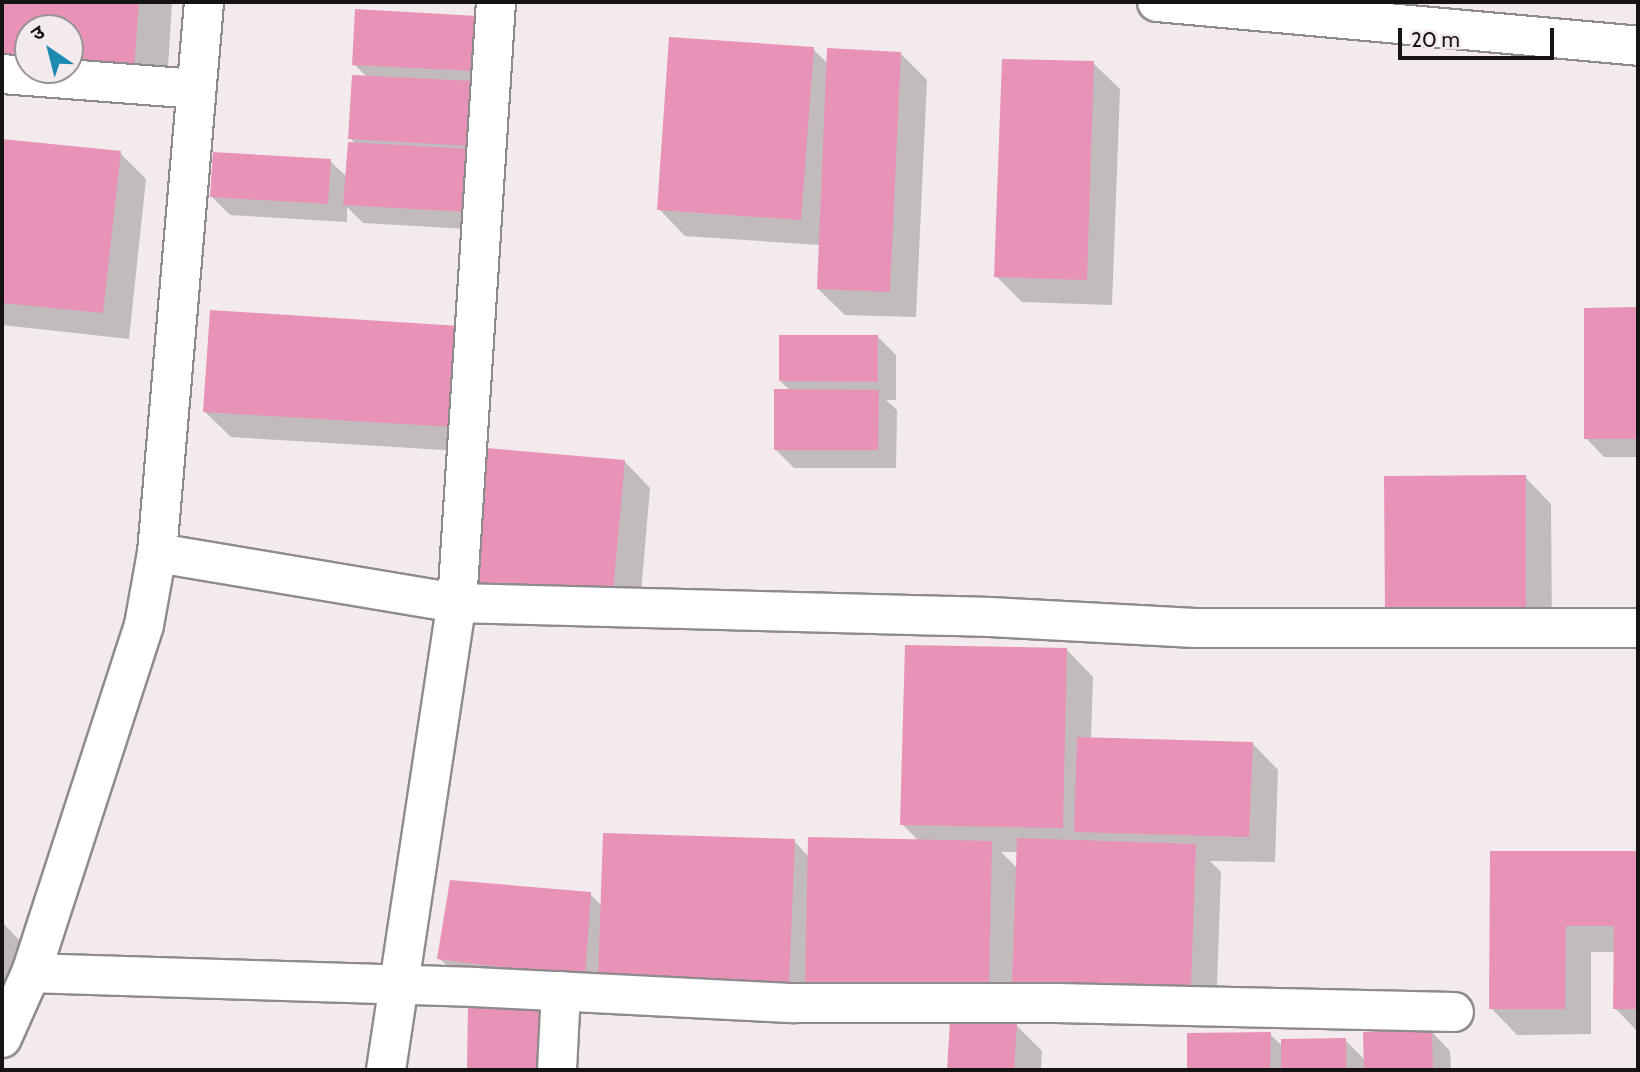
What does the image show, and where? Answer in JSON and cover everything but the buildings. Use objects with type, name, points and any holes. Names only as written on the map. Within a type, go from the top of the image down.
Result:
[{"type":"street","points":[[2,1038],[31,973],[130,674],[157,553],[204,2]]},
{"type":"street","points":[[386,1070],[457,603],[496,2]]},
{"type":"street","points":[[1157,2],[1342,9],[1638,46]]},
{"type":"street","points":[[2,74],[196,89]]},
{"type":"street","points":[[157,553],[457,603],[1195,628],[1638,628]]},
{"type":"street","points":[[31,973],[398,984],[795,1003],[1454,1012]]},
{"type":"street","points":[[557,1070],[561,991]]}]
